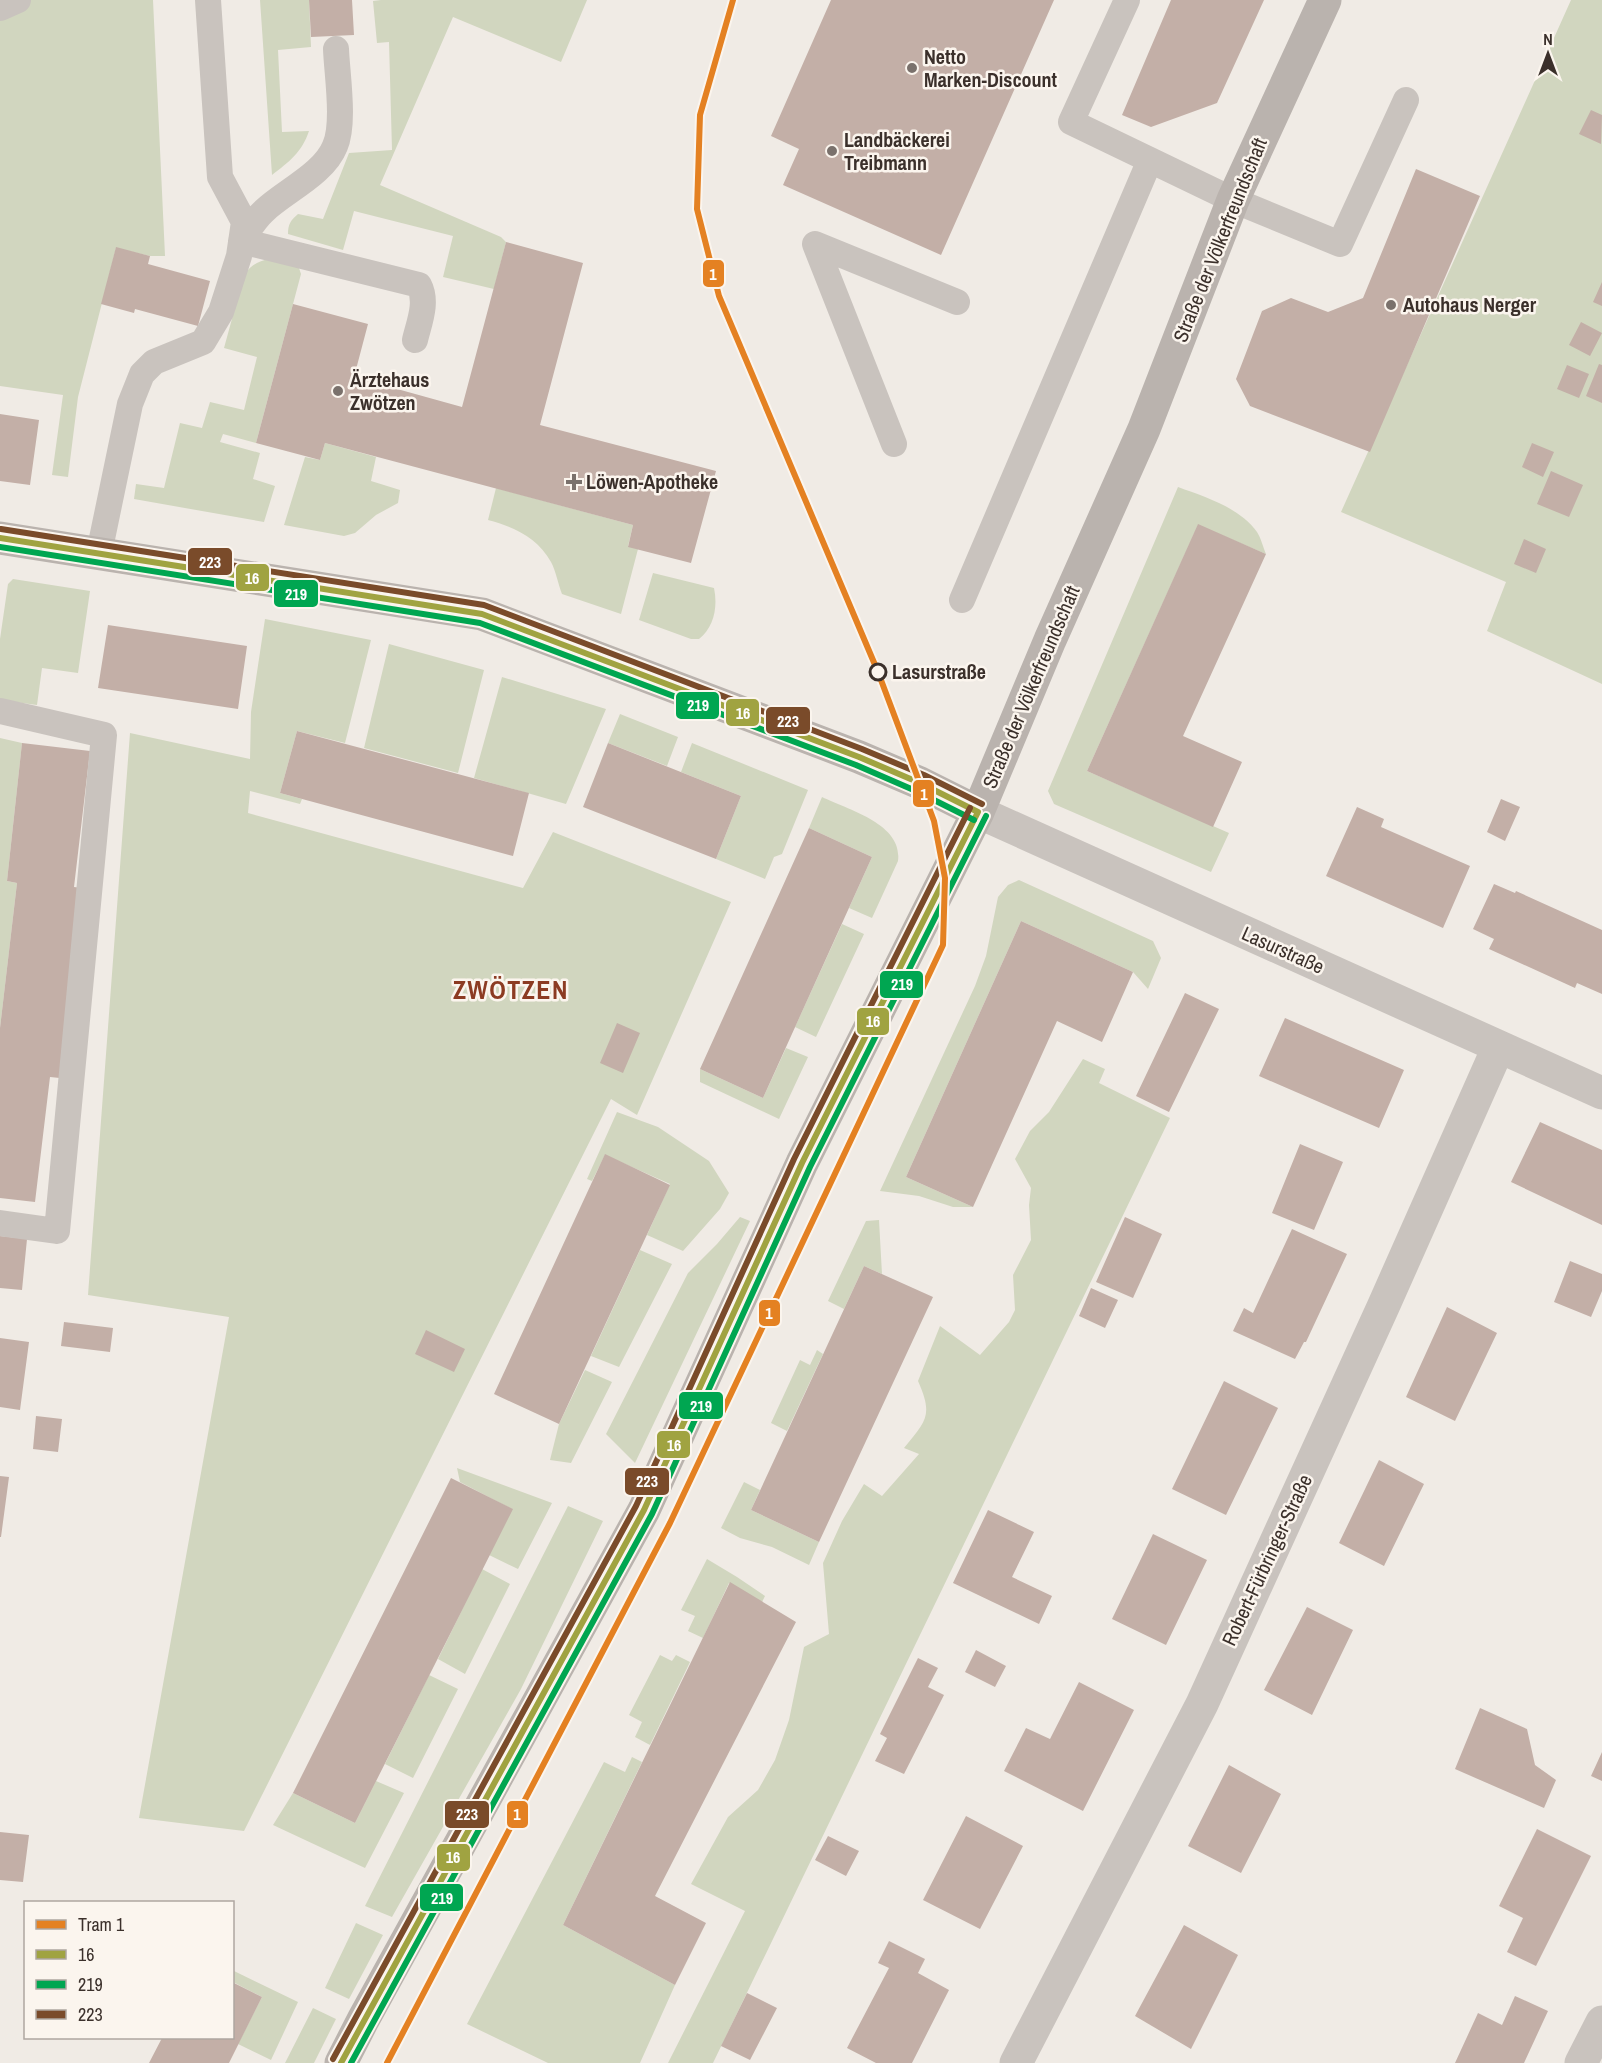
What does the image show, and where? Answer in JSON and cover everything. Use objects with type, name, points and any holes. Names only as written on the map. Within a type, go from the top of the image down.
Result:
[{"type":"main road","name":"Straße der Völkerfreundschaft","points":[[341,2063],[644,1510],[802,1162],[978,812],[1050,640],[1144,429],[1233,200],[1325,0]]},
{"type":"main road","name":"Lasurstraße","points":[[0,538],[482,614],[859,757],[920,783],[978,812]]},
{"type":"street","name":"Lasurstraße","points":[[978,812],[1602,1093]]},
{"type":"street","name":"Robert-Fürbringer-Straße","points":[[1016,2063],[1202,1704],[1498,1048]]},
{"type":"street","points":[[1581,2063],[1602,2022]]},
{"type":"lane","points":[[0,8],[18,0]]},
{"type":"lane","points":[[99,553],[130,404],[142,374],[154,362],[203,342],[221,312],[239,256],[244,222],[220,177],[208,0]]},
{"type":"lane","points":[[1127,0],[1071,122],[1233,200],[1340,244],[1406,100]]},
{"type":"lane","points":[[241,241],[262,213],[280,197],[314,174],[335,148],[340,128],[336,49]]},
{"type":"lane","points":[[962,600],[1150,160]]},
{"type":"lane","points":[[241,241],[419,285],[424,302],[415,340]]},
{"type":"lane","points":[[894,444],[815,244],[957,302]]},
{"type":"lane","points":[[0,711],[104,735],[57,1231],[0,1223]]},
{"type":"green space","points":[[0,0],[153,0],[165,256],[150,256],[116,248],[78,397],[68,477],[52,475],[63,395],[0,386]]},
{"type":"green space","points":[[260,0],[309,0],[311,47],[278,50],[282,132],[309,131],[299,151],[272,175]]},
{"type":"green space","points":[[587,0],[561,62],[453,17],[380,185],[501,237],[506,242],[494,289],[443,277],[453,236],[354,211],[343,250],[288,234],[290,222],[298,214],[323,219],[349,153],[392,150],[389,42],[377,43],[373,1]]},
{"type":"green space","points":[[1571,0],[1602,0],[1602,684],[1487,631],[1506,582],[1341,512]]},
{"type":"green space","points":[[268,259],[298,265],[301,274],[256,443],[223,434],[220,442],[260,453],[253,479],[275,486],[264,522],[134,499],[136,484],[164,488],[180,423],[202,428],[210,402],[244,410],[257,357],[224,348],[244,275],[254,264]]},
{"type":"green space","points":[[325,443],[376,457],[371,481],[400,490],[398,503],[376,515],[355,533],[344,536],[284,525],[305,457],[320,460]]},
{"type":"green space","points":[[1178,487],[1221,504],[1241,516],[1257,532],[1266,554],[1198,525],[1087,771],[1229,833],[1211,872],[1054,804],[1048,791]]},
{"type":"green space","points":[[496,488],[633,525],[628,546],[638,549],[621,614],[562,594],[553,566],[539,546],[524,534],[488,520]]},
{"type":"green space","points":[[653,573],[714,588],[714,616],[708,629],[699,639],[691,639],[639,620]]},
{"type":"green space","points":[[13,579],[90,591],[78,673],[42,668],[37,705],[0,700],[0,639],[8,584]]},
{"type":"green space","points":[[265,619],[371,640],[345,743],[297,731],[280,793],[302,799],[300,804],[250,791],[248,813],[523,888],[553,832],[731,902],[637,1115],[611,1099],[244,1831],[139,1818],[229,1317],[88,1295],[130,733],[250,759],[251,712]]},
{"type":"green space","points":[[389,644],[484,670],[458,773],[364,748]]},
{"type":"green space","points":[[502,677],[606,709],[566,804],[474,778]]},
{"type":"green space","points":[[620,714],[678,737],[667,766],[608,743]]},
{"type":"green space","points":[[0,738],[22,743],[7,881],[17,883],[0,1028]]},
{"type":"green space","points":[[692,743],[808,790],[782,854],[774,857],[765,879],[716,859],[741,796],[681,772]]},
{"type":"green space","points":[[822,797],[872,820],[892,837],[897,848],[898,861],[872,918],[849,908],[872,857],[809,828]]},
{"type":"green space","points":[[1019,880],[1153,941],[1161,958],[1148,989],[1133,972],[1021,921],[906,1177],[973,1207],[953,1207],[919,1196],[880,1191],[975,986],[986,956],[998,897],[1008,885]]},
{"type":"green space","points":[[842,924],[864,934],[816,1037],[795,1027]]},
{"type":"green space","points":[[786,1048],[808,1057],[779,1119],[700,1082],[700,1069],[763,1098]]},
{"type":"green space","points":[[1083,1059],[1105,1069],[1099,1083],[1170,1118],[713,2063],[668,2063],[745,1911],[691,1884],[728,1817],[758,1790],[775,1760],[789,1720],[804,1647],[829,1634],[823,1563],[842,1521],[864,1484],[882,1496],[919,1454],[904,1448],[925,1417],[925,1402],[918,1381],[940,1326],[980,1355],[1009,1322],[1015,1310],[1013,1275],[1031,1240],[1029,1205],[1031,1188],[1015,1159],[1030,1131],[1049,1112]]},
{"type":"green space","points":[[617,1112],[658,1127],[709,1161],[729,1193],[720,1209],[683,1251],[647,1235],[670,1184],[605,1155],[592,1181],[587,1179]]},
{"type":"green space","points":[[740,1217],[750,1221],[635,1463],[606,1434],[688,1273]]},
{"type":"green space","points":[[879,1220],[882,1274],[864,1266],[844,1309],[828,1301],[866,1221]]},
{"type":"green space","points":[[640,1250],[672,1264],[619,1367],[591,1356]]},
{"type":"green space","points":[[817,1350],[823,1354],[787,1431],[771,1423],[800,1360],[810,1365]]},
{"type":"green space","points":[[585,1370],[612,1382],[571,1463],[550,1460],[559,1424]]},
{"type":"green space","points":[[457,1468],[552,1503],[518,1569],[489,1555],[512,1509],[460,1482]]},
{"type":"green space","points":[[744,1482],[760,1490],[751,1510],[819,1542],[809,1565],[772,1547],[740,1538],[721,1528]]},
{"type":"green space","points":[[568,1506],[603,1521],[521,1689],[392,1917],[365,1906]]},
{"type":"green space","points":[[707,1559],[765,1596],[762,1602],[729,1583],[703,1638],[688,1631],[695,1616],[681,1610]]},
{"type":"green space","points":[[482,1569],[510,1584],[465,1674],[438,1659]]},
{"type":"green space","points":[[660,1655],[672,1661],[676,1655],[690,1662],[650,1745],[635,1737],[642,1722],[629,1715]]},
{"type":"green space","points":[[429,1675],[458,1689],[413,1778],[385,1764]]},
{"type":"green space","points":[[632,1757],[642,1762],[563,1925],[675,1985],[640,2063],[548,2063],[467,2024],[604,1762],[625,1772]]},
{"type":"green space","points":[[376,1781],[404,1793],[365,1868],[273,1825],[293,1793],[355,1823]]},
{"type":"green space","points":[[356,1923],[383,1935],[349,1999],[325,1988]]},
{"type":"green space","points":[[234,1971],[298,2002],[271,2060],[238,2044],[262,1997],[234,1983]]},
{"type":"green space","points":[[313,2008],[336,2019],[314,2063],[285,2063]]},
{"type":"building","points":[[309,0],[352,0],[354,35],[311,37]]},
{"type":"building","name":"Netto Marken-Discount","points":[[831,0],[1054,0],[941,255],[783,185],[799,149],[771,136]]},
{"type":"building","points":[[1171,0],[1264,0],[1217,103],[1151,127],[1122,115]]},
{"type":"building","points":[[1591,110],[1602,115],[1601,144],[1579,134]]},
{"type":"building","name":"Autohaus Nerger","points":[[1416,169],[1480,196],[1370,452],[1250,406],[1236,379],[1262,311],[1291,298],[1328,312],[1363,298]]},
{"type":"building","name":"Ärztehaus Zwötzen","points":[[506,242],[583,263],[540,425],[716,471],[691,563],[628,547],[633,525],[325,443],[320,460],[256,443],[293,304],[368,324],[354,377],[462,407]]},
{"type":"building","points":[[116,247],[150,256],[148,264],[210,281],[198,326],[135,309],[134,313],[101,304]]},
{"type":"building","points":[[1602,282],[1602,306],[1593,302]]},
{"type":"building","points":[[1581,322],[1602,333],[1590,356],[1569,345]]},
{"type":"building","points":[[1599,364],[1602,365],[1602,403],[1586,396]]},
{"type":"building","points":[[1567,365],[1589,374],[1579,398],[1557,389]]},
{"type":"building","points":[[0,414],[39,420],[30,485],[0,481]]},
{"type":"building","points":[[1532,443],[1554,452],[1543,477],[1522,467]]},
{"type":"building","points":[[1551,471],[1583,485],[1569,517],[1537,504]]},
{"type":"building","points":[[1198,524],[1266,554],[1183,736],[1242,762],[1213,827],[1087,771]]},
{"type":"building","points":[[1524,539],[1546,549],[1536,573],[1514,564]]},
{"type":"building","points":[[108,625],[247,646],[238,709],[98,688]]},
{"type":"building","points":[[297,731],[529,793],[513,856],[280,793]]},
{"type":"building","points":[[22,743],[90,751],[74,887],[82,888],[60,1078],[50,1077],[35,1202],[0,1198],[0,1028],[17,883],[7,881]]},
{"type":"building","points":[[608,743],[741,796],[716,859],[583,807]]},
{"type":"building","points":[[1501,799],[1520,807],[1505,841],[1487,832]]},
{"type":"building","points":[[1357,807],[1384,819],[1381,827],[1470,866],[1443,928],[1326,876]]},
{"type":"building","points":[[809,828],[872,857],[763,1098],[700,1069]]},
{"type":"building","points":[[1494,884],[1515,893],[1516,891],[1602,930],[1602,994],[1577,983],[1575,988],[1489,949],[1494,939],[1473,929]]},
{"type":"building","points":[[1021,921],[1133,972],[1102,1042],[1057,1021],[973,1207],[906,1177]]},
{"type":"building","points":[[1185,993],[1219,1009],[1169,1112],[1136,1096]]},
{"type":"building","points":[[1285,1018],[1404,1070],[1379,1128],[1259,1076]]},
{"type":"building","points":[[617,1023],[640,1033],[623,1073],[600,1063]]},
{"type":"building","points":[[1540,1122],[1602,1150],[1602,1225],[1511,1182]]},
{"type":"building","points":[[1300,1144],[1343,1162],[1314,1230],[1272,1213]]},
{"type":"building","points":[[605,1154],[670,1185],[559,1424],[494,1394]]},
{"type":"building","points":[[1125,1217],[1162,1234],[1133,1298],[1096,1282]]},
{"type":"building","points":[[1292,1229],[1347,1254],[1306,1342],[1295,1359],[1233,1331],[1244,1308],[1253,1313]]},
{"type":"building","points":[[0,1236],[27,1239],[22,1290],[0,1288]]},
{"type":"building","points":[[1570,1261],[1602,1274],[1602,1291],[1591,1317],[1554,1302]]},
{"type":"building","points":[[864,1266],[933,1297],[819,1542],[751,1510]]},
{"type":"building","points":[[1091,1288],[1118,1300],[1105,1328],[1079,1316]]},
{"type":"building","points":[[1447,1307],[1497,1333],[1455,1421],[1406,1397]]},
{"type":"building","points":[[64,1322],[113,1328],[110,1352],[61,1346]]},
{"type":"building","points":[[426,1330],[465,1349],[454,1372],[415,1354]]},
{"type":"building","points":[[0,1338],[29,1342],[20,1410],[0,1407]]},
{"type":"building","points":[[1224,1381],[1278,1408],[1226,1515],[1172,1489]]},
{"type":"building","points":[[36,1416],[62,1419],[58,1452],[33,1449]]},
{"type":"building","points":[[1379,1460],[1424,1484],[1384,1566],[1339,1543]]},
{"type":"building","points":[[0,1476],[9,1477],[1,1537],[0,1537]]},
{"type":"building","points":[[451,1478],[513,1509],[355,1823],[293,1793]]},
{"type":"building","points":[[988,1510],[1034,1532],[1012,1577],[1052,1596],[1039,1624],[953,1583]]},
{"type":"building","points":[[1153,1534],[1207,1560],[1166,1645],[1112,1619]]},
{"type":"building","points":[[730,1582],[796,1622],[655,1896],[706,1923],[675,1985],[563,1925]]},
{"type":"building","points":[[1307,1607],[1353,1630],[1312,1715],[1264,1690]]},
{"type":"building","points":[[976,1650],[1006,1666],[995,1687],[965,1672]]},
{"type":"building","points":[[918,1658],[938,1668],[928,1687],[944,1695],[904,1774],[875,1761],[887,1738],[880,1734]]},
{"type":"building","points":[[1079,1682],[1134,1710],[1083,1811],[1004,1771],[1026,1728],[1050,1739]]},
{"type":"building","points":[[1480,1708],[1527,1729],[1535,1765],[1556,1780],[1544,1808],[1455,1769]]},
{"type":"building","points":[[1602,1752],[1602,1781],[1591,1776]]},
{"type":"building","points":[[1229,1765],[1281,1794],[1241,1873],[1188,1846]]},
{"type":"building","points":[[966,1816],[1023,1846],[980,1929],[923,1900]]},
{"type":"building","points":[[1537,1829],[1591,1856],[1536,1966],[1507,1952],[1523,1918],[1499,1906]]},
{"type":"building","points":[[0,1832],[29,1835],[23,1882],[0,1880]]},
{"type":"building","points":[[828,1836],[859,1851],[846,1876],[815,1860]]},
{"type":"building","points":[[1184,1925],[1238,1955],[1191,2049],[1135,2016]]},
{"type":"building","points":[[889,1941],[925,1959],[918,1973],[949,1990],[912,2063],[876,2063],[847,2048],[889,1968],[878,1963]]},
{"type":"building","points":[[234,1983],[262,1997],[229,2063],[149,2063],[161,2039],[234,2039]]},
{"type":"building","points":[[747,1993],[777,2008],[750,2060],[721,2046]]},
{"type":"building","points":[[1515,1996],[1548,2011],[1524,2063],[1455,2063],[1478,2013],[1502,2025]]},
{"type":"tram line","name":"1","points":[[387,2063],[670,1523],[943,945],[945,878],[934,821],[878,672],[719,296],[697,209],[700,115],[733,0]]},
{"type":"transit line","name":"223","points":[[1,529],[484,605],[862,749],[924,775],[982,804]]},
{"type":"transit line","name":"16","points":[[0,538],[482,614],[859,757],[920,783],[978,812]]},
{"type":"transit line","name":"219","points":[[0,547],[480,623],[856,765],[974,820]]},
{"type":"transit line","name":"223","points":[[333,2059],[636,1506],[794,1159],[970,808]]},
{"type":"transit line","name":"16","points":[[341,2063],[644,1510],[802,1163],[978,812]]},
{"type":"transit line","name":"219","points":[[351,2063],[652,1514],[810,1167],[986,816]]},
{"type":"place","name":"Netto Marken-Discount","points":[[912,68]]},
{"type":"place","name":"Landbäckerei Treibmann","points":[[832,151]]},
{"type":"place","name":"Autohaus Nerger","points":[[1391,305]]},
{"type":"place","name":"Ärztehaus Zwötzen","points":[[338,391]]},
{"type":"place","name":"Löwen-Apotheke","points":[[574,482]]},
{"type":"place","name":"Lasurstraße","points":[[878,672]]},
{"type":"district","name":"ZWÖTZEN","points":[[511,990]]}]
